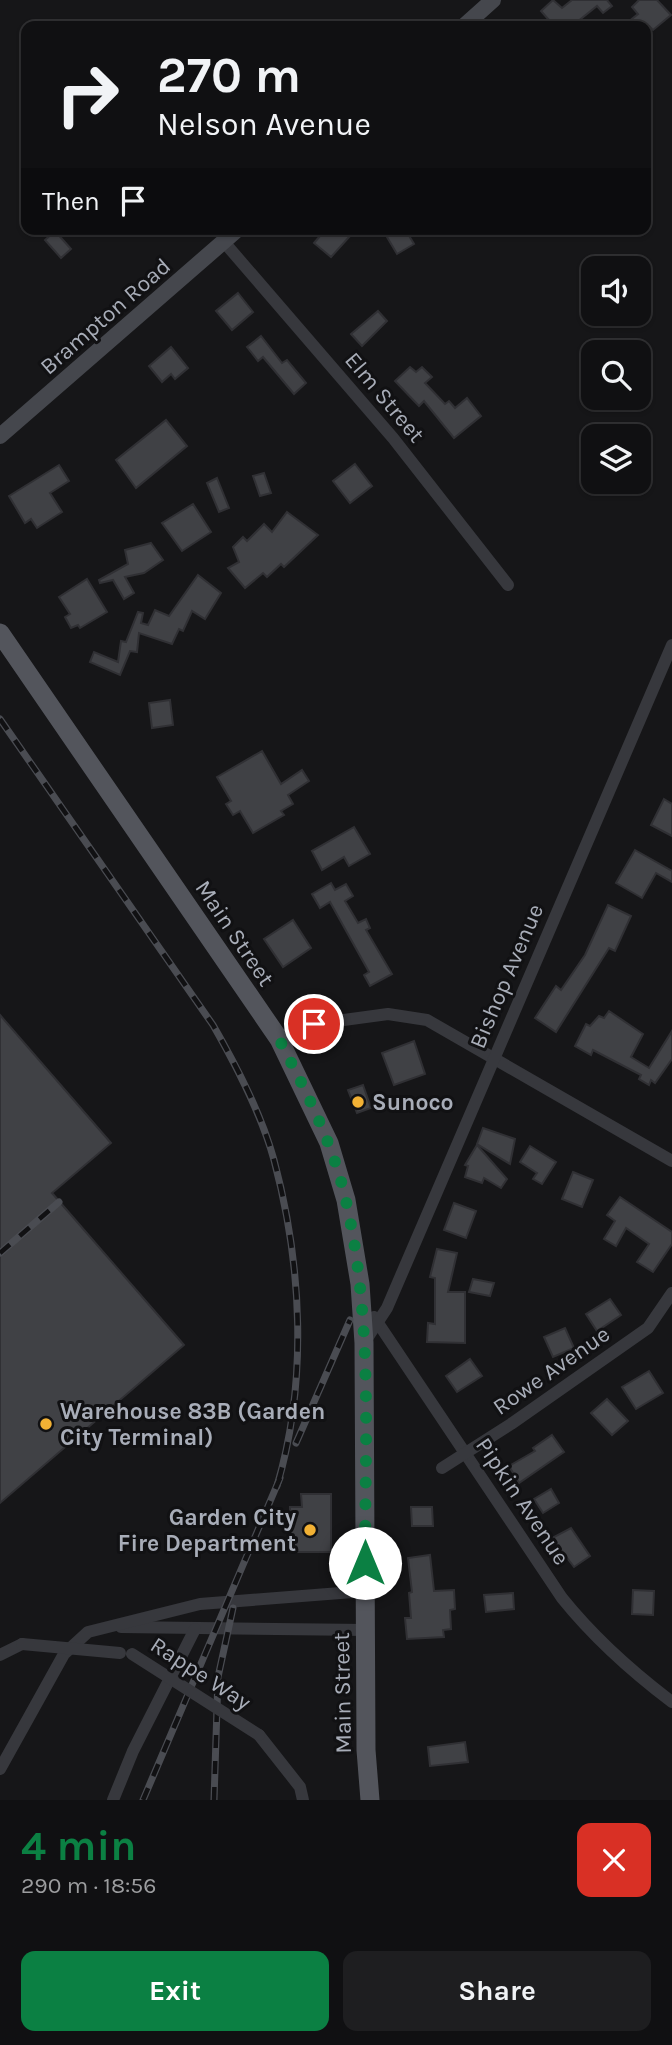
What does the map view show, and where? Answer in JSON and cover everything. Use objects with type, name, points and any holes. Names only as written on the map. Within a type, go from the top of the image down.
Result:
[{"type":"main road","points":[[470,21],[494,0]]},
{"type":"main road","name":"Brampton Road","points":[[0,436],[232,235]]},
{"type":"main road","name":"Main Street","points":[[0,633],[279,1039],[311,1101],[338,1171],[354,1241],[364,1343],[370,1800]]},
{"type":"street","name":"Elm Street","points":[[224,242],[393,438],[508,584]]},
{"type":"street","name":"Bishop Avenue","points":[[377,1322],[387,1308],[672,645]]},
{"type":"street","points":[[279,1039],[314,1024],[388,1014],[427,1020],[672,1161]]},
{"type":"street","name":"Main Street","points":[[361,1292],[377,1322]]},
{"type":"street","name":"Rowe Avenue","points":[[442,1468],[467,1454],[648,1328],[672,1293]]},
{"type":"street","points":[[364,1343],[377,1322]]},
{"type":"street","name":"Pipkin Avenue","points":[[377,1322],[533,1557],[588,1630],[626,1667],[672,1702]]},
{"type":"street","points":[[0,1769],[64,1654],[88,1632],[200,1604],[366,1591]]},
{"type":"street","points":[[103,1627],[366,1630]]},
{"type":"street","points":[[113,1800],[133,1751],[195,1629]]},
{"type":"street","name":"Rappe Way","points":[[0,1655],[22,1644],[126,1653],[259,1735],[300,1787],[303,1800]]},
{"type":"building","points":[[553,0],[562,8],[572,0],[607,0],[612,6],[603,13],[597,6],[578,21],[548,21],[541,11]]},
{"type":"building","points":[[639,0],[657,0],[671,15],[653,30],[651,21],[629,21],[638,14],[632,7]]},
{"type":"building","points":[[51,235],[59,235],[71,249],[61,258],[45,240]]},
{"type":"building","points":[[321,235],[350,236],[331,257],[314,243]]},
{"type":"building","points":[[409,235],[414,244],[397,254],[387,237]]},
{"type":"building","points":[[238,293],[253,312],[232,330],[216,311]]},
{"type":"building","points":[[378,311],[387,321],[362,346],[351,334]]},
{"type":"building","points":[[261,336],[282,363],[287,360],[306,383],[294,394],[263,357],[258,361],[247,347]]},
{"type":"building","points":[[171,347],[188,368],[175,379],[171,374],[162,382],[149,366]]},
{"type":"building","points":[[410,367],[416,372],[422,367],[432,377],[425,383],[445,404],[449,401],[455,408],[467,398],[481,416],[454,438],[424,401],[419,406],[395,381]]},
{"type":"building","points":[[166,420],[187,446],[136,488],[116,460]]},
{"type":"building","points":[[355,464],[372,486],[350,503],[333,481]]},
{"type":"building","points":[[59,465],[69,481],[50,493],[62,512],[37,528],[31,519],[25,523],[9,496]]},
{"type":"building","points":[[264,473],[271,493],[260,496],[253,476]]},
{"type":"building","points":[[217,478],[229,508],[219,512],[207,483]]},
{"type":"building","points":[[193,504],[211,532],[182,551],[162,523]]},
{"type":"building","points":[[287,512],[318,535],[284,567],[281,564],[267,577],[263,573],[245,588],[228,568],[239,562],[233,547],[243,537],[247,541],[264,524],[272,532]]},
{"type":"building","points":[[151,543],[163,560],[144,573],[125,577],[134,593],[124,599],[113,580],[100,583],[99,580],[128,564],[125,550]]},
{"type":"building","points":[[198,575],[221,593],[205,619],[192,611],[183,631],[179,629],[172,644],[139,633],[137,652],[130,651],[120,675],[90,662],[94,652],[118,662],[121,641],[126,642],[138,612],[143,613],[141,623],[148,625],[155,610],[169,616]]},
{"type":"building","points":[[87,579],[107,612],[80,628],[78,625],[71,628],[65,617],[70,614],[59,597]]},
{"type":"building","points":[[170,700],[173,725],[152,728],[149,703]]},
{"type":"building","points":[[262,751],[281,784],[302,770],[309,781],[288,795],[293,804],[281,811],[284,815],[253,833],[240,811],[233,815],[226,804],[231,801],[217,777]]},
{"type":"building","points":[[664,799],[672,804],[672,836],[651,825]]},
{"type":"building","points":[[354,827],[370,854],[349,866],[344,857],[322,870],[312,851]]},
{"type":"building","points":[[635,850],[672,871],[672,882],[656,873],[642,898],[616,883]]},
{"type":"building","points":[[331,883],[335,890],[346,884],[353,896],[345,901],[358,923],[366,919],[370,928],[366,930],[392,974],[370,986],[364,975],[369,972],[330,902],[320,908],[312,894]]},
{"type":"building","points":[[608,905],[631,916],[615,951],[609,948],[556,1032],[535,1018],[556,986],[561,990],[585,955]]},
{"type":"building","points":[[293,920],[311,948],[283,967],[264,939]]},
{"type":"building","points":[[609,1011],[643,1034],[631,1057],[649,1068],[672,1031],[672,1059],[655,1083],[651,1080],[649,1085],[639,1079],[641,1075],[593,1050],[591,1055],[575,1046],[586,1024],[590,1026],[599,1016],[604,1018]]},
{"type":"building","name":"Warehouse 83B (Garden City Terminal)","points":[[0,1015],[111,1143],[52,1193],[184,1345],[0,1503]]},
{"type":"building","points":[[414,1041],[425,1074],[394,1085],[382,1053]]},
{"type":"building","points":[[363,1085],[371,1108],[357,1113],[348,1090]]},
{"type":"building","points":[[483,1128],[515,1139],[510,1164],[477,1144]]},
{"type":"building","points":[[477,1145],[507,1179],[501,1188],[484,1178],[482,1183],[465,1177],[468,1166],[465,1165]]},
{"type":"building","points":[[530,1146],[556,1162],[542,1184],[533,1179],[537,1173],[520,1162]]},
{"type":"building","points":[[573,1172],[593,1180],[582,1207],[562,1199]]},
{"type":"building","points":[[620,1197],[672,1232],[672,1244],[653,1272],[637,1262],[649,1244],[626,1228],[616,1246],[604,1239],[615,1221],[607,1215]]},
{"type":"building","points":[[454,1203],[476,1211],[466,1238],[444,1230]]},
{"type":"building","points":[[437,1249],[457,1253],[448,1292],[465,1292],[465,1343],[427,1342],[428,1323],[435,1324],[435,1278],[430,1277]]},
{"type":"building","points":[[473,1279],[494,1283],[490,1296],[469,1292]]},
{"type":"building","points":[[610,1299],[621,1315],[597,1331],[586,1314]]},
{"type":"building","points":[[565,1328],[574,1348],[553,1357],[544,1337]]},
{"type":"building","points":[[470,1359],[482,1376],[457,1392],[446,1376]]},
{"type":"building","points":[[649,1371],[663,1393],[636,1409],[622,1387]]},
{"type":"building","points":[[607,1399],[628,1421],[612,1435],[591,1413]]},
{"type":"building","points":[[552,1435],[564,1452],[519,1483],[509,1466],[535,1451],[533,1448]]},
{"type":"building","points":[[551,1489],[559,1503],[543,1513],[534,1499]]},
{"type":"building","name":"Garden City Fire Department","points":[[301,1494],[331,1494],[331,1552],[290,1552],[290,1507],[302,1507]]},
{"type":"building","points":[[411,1507],[432,1507],[433,1526],[412,1526]]},
{"type":"building","points":[[571,1528],[590,1556],[574,1567],[552,1538]]},
{"type":"building","points":[[430,1555],[434,1591],[454,1590],[455,1609],[450,1610],[451,1629],[443,1630],[444,1637],[407,1639],[405,1618],[411,1618],[409,1593],[412,1592],[408,1558]]},
{"type":"building","points":[[633,1590],[654,1591],[653,1615],[632,1614]]},
{"type":"building","points":[[513,1593],[514,1609],[486,1612],[484,1595]]},
{"type":"building","points":[[465,1742],[468,1762],[430,1766],[428,1747]]},
{"type":"railway","points":[[0,719],[213,1025],[262,1125],[274,1160],[291,1240],[298,1323],[294,1406],[277,1486]]},
{"type":"railway","points":[[0,1253],[59,1202]]},
{"type":"railway","points":[[296,1443],[350,1320]]},
{"type":"railway","points":[[143,1800],[280,1478]]},
{"type":"railway","points":[[214,1800],[218,1677],[233,1608]]},
{"type":"place","name":"Sunoco","points":[[358,1102]]},
{"type":"place","name":"Warehouse 83B (Garden City Terminal)","points":[[46,1424]]},
{"type":"place","name":"Garden City Fire Department","points":[[310,1530]]},
{"type":"route","points":[[314,1024],[279,1039],[329,1143],[346,1200],[354,1241],[364,1343],[365,1563]]}]
